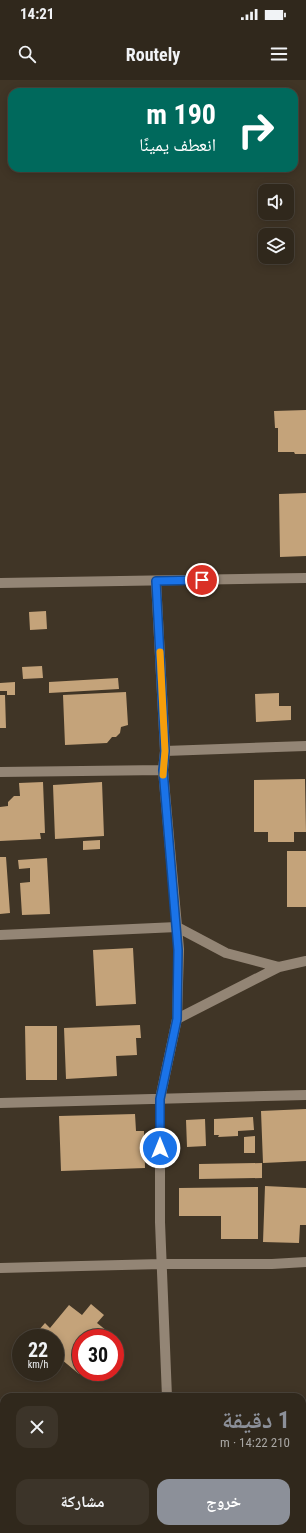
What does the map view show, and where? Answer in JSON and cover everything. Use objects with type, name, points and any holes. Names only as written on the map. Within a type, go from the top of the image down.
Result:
[{"type":"street","points":[[0,583],[306,578]]},
{"type":"street","points":[[156,581],[165,751],[163,770],[178,950],[177,1019],[160,1099],[160,1222],[167,1393]]},
{"type":"street","points":[[165,751],[306,746]]},
{"type":"street","points":[[0,772],[163,770]]},
{"type":"street","points":[[0,935],[177,927],[226,953],[279,967]]},
{"type":"street","points":[[177,1019],[279,967],[306,961]]},
{"type":"street","points":[[0,1103],[306,1095]]},
{"type":"street","points":[[0,1268],[162,1264],[272,1264],[306,1262]]},
{"type":"building","points":[[306,410],[306,454],[278,452],[278,428],[275,428],[274,411]]},
{"type":"building","points":[[306,493],[306,556],[280,557],[279,494]]},
{"type":"building","points":[[46,611],[47,629],[30,630],[29,612]]},
{"type":"building","points":[[42,666],[43,678],[23,679],[22,667]]},
{"type":"building","points":[[118,678],[119,689],[49,693],[49,682]]},
{"type":"building","points":[[15,682],[15,695],[7,695],[7,691],[0,691],[0,683]]},
{"type":"building","points":[[126,692],[128,725],[121,727],[120,733],[116,737],[112,737],[107,743],[65,745],[63,695]]},
{"type":"building","points":[[279,693],[279,706],[291,706],[291,720],[256,722],[255,694]]},
{"type":"building","points":[[0,695],[5,695],[6,728],[0,728]]},
{"type":"building","points":[[305,779],[306,832],[294,832],[294,842],[268,842],[268,832],[254,832],[254,780]]},
{"type":"building","points":[[43,782],[45,833],[40,833],[41,839],[0,841],[0,807],[8,806],[8,802],[14,796],[20,796],[19,783]]},
{"type":"building","points":[[102,782],[104,836],[55,839],[53,785]]},
{"type":"building","points":[[100,840],[100,849],[83,850],[83,841]]},
{"type":"building","points":[[287,851],[306,851],[306,907],[287,907]]},
{"type":"building","points":[[0,857],[6,857],[10,913],[0,914]]},
{"type":"building","points":[[47,858],[50,914],[22,915],[20,883],[30,882],[30,868],[19,869],[18,860]]},
{"type":"building","points":[[133,948],[136,1004],[96,1006],[93,950]]},
{"type":"building","points":[[140,1025],[141,1038],[136,1038],[137,1055],[116,1056],[117,1076],[66,1079],[64,1028]]},
{"type":"building","points":[[25,1026],[57,1026],[57,1080],[26,1080]]},
{"type":"building","points":[[306,1109],[306,1161],[263,1163],[261,1111]]},
{"type":"building","points":[[135,1114],[136,1131],[144,1131],[145,1168],[61,1171],[59,1116]]},
{"type":"building","points":[[253,1117],[254,1130],[238,1131],[238,1136],[218,1137],[219,1135],[214,1135],[214,1119]]},
{"type":"building","points":[[205,1119],[206,1146],[187,1147],[186,1120]]},
{"type":"building","points":[[255,1136],[255,1153],[244,1153],[244,1137]]},
{"type":"building","points":[[262,1163],[262,1178],[199,1179],[199,1164]]},
{"type":"building","points":[[265,1186],[306,1188],[306,1225],[300,1225],[299,1243],[263,1242]]},
{"type":"building","points":[[258,1187],[258,1239],[221,1239],[221,1216],[179,1216],[179,1188]]},
{"type":"building","points":[[91,1304],[104,1315],[97,1323],[105,1329],[72,1329],[72,1368],[64,1362],[64,1329],[40,1329],[45,1323],[50,1328],[69,1305],[82,1315]]},
{"type":"slow traffic","points":[[160,652],[165,751],[163,775]]},
{"type":"route","points":[[160,1148],[160,1099],[177,1019],[178,950],[163,770],[165,751],[156,581],[202,580]]}]
